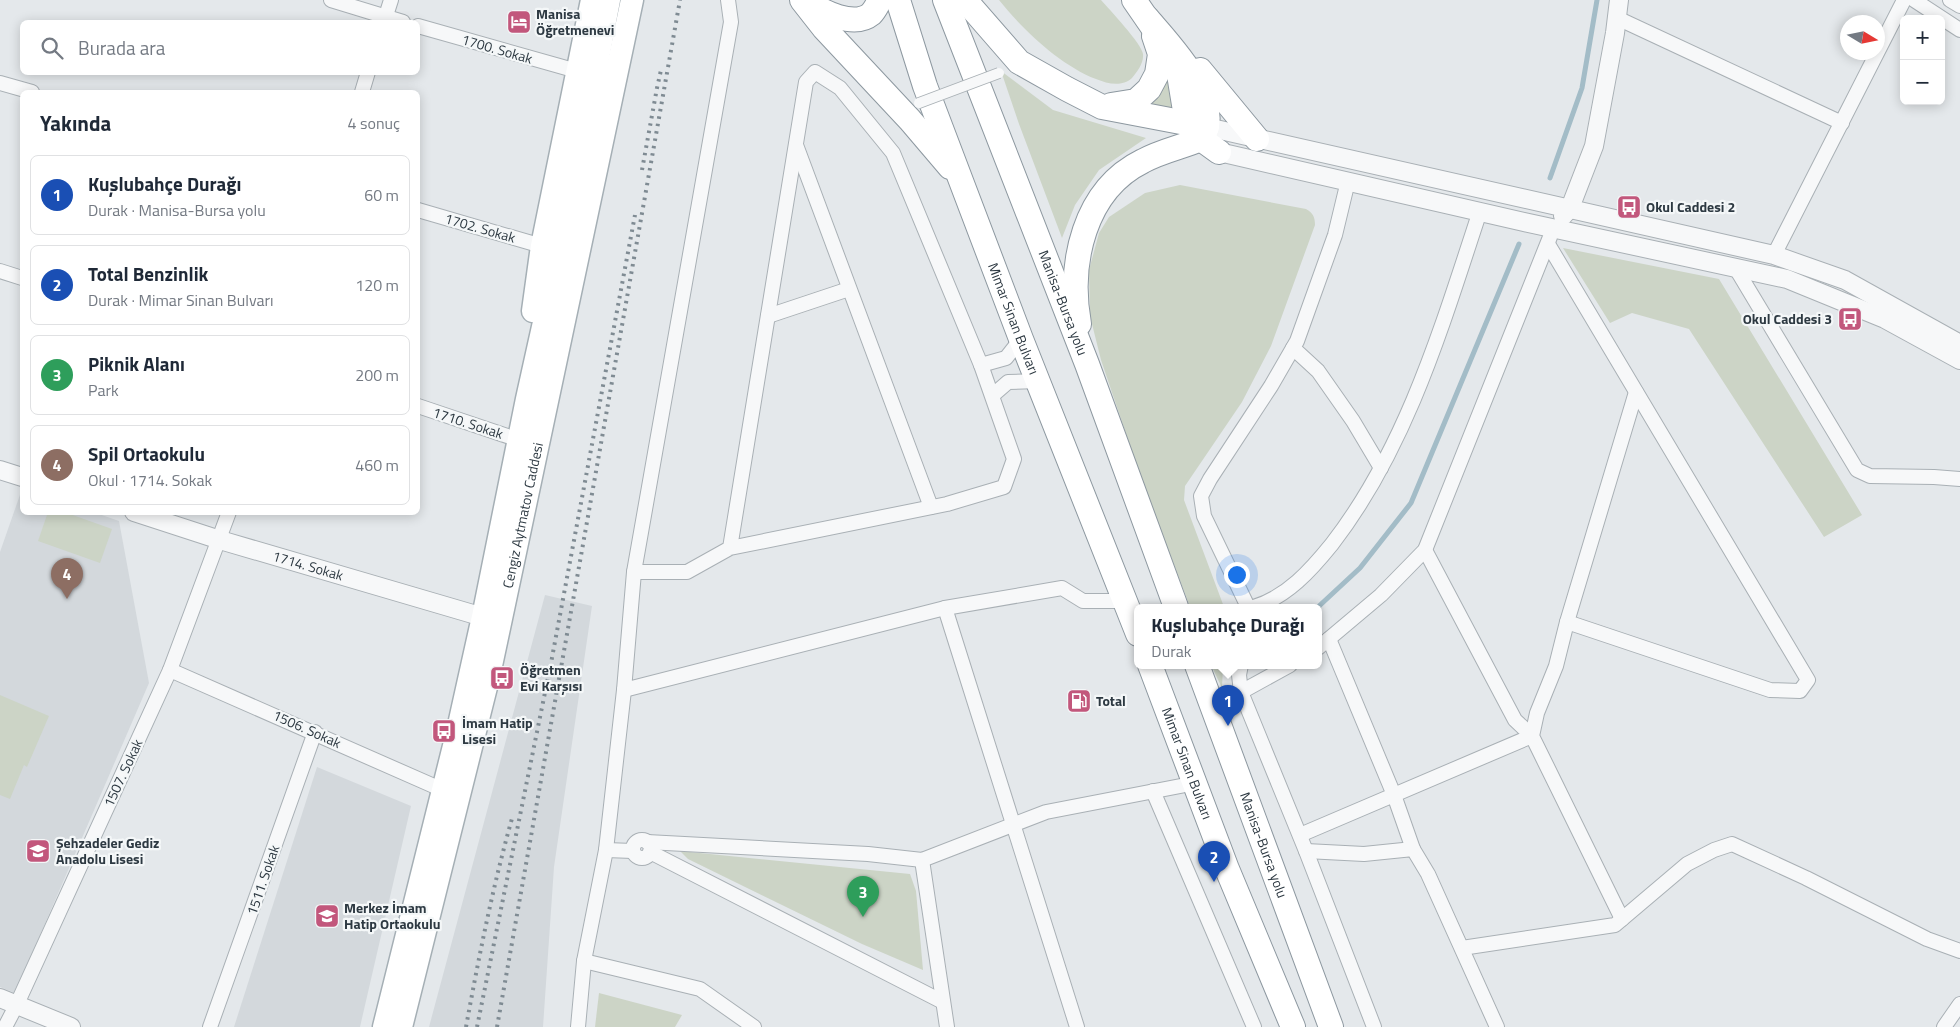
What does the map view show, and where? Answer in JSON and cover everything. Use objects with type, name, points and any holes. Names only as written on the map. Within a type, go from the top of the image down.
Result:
[{"type":"highway","points":[[802,0],[824,28],[910,120],[962,180]]},
{"type":"highway","points":[[807,0],[816,7],[837,17],[852,19],[864,18],[870,14],[880,0]]},
{"type":"highway","name":"Mimar Sinan Bulvarı","points":[[898,0],[925,86],[1134,624]]},
{"type":"highway","name":"Manisa-Bursa yolu","points":[[945,0],[1087,364],[1175,604]]},
{"type":"highway","points":[[965,0],[1020,62],[1102,106],[1203,135]]},
{"type":"highway","points":[[1141,9],[1182,59],[1203,94],[1203,135]]},
{"type":"highway","points":[[1102,106],[1136,101],[1149,89],[1157,74],[1160,54],[1141,9]]},
{"type":"highway","points":[[1141,9],[1184,50],[1258,139]]},
{"type":"highway","points":[[1087,364],[1077,310],[1076,270],[1081,244],[1096,202],[1111,184],[1128,170],[1143,161],[1203,135]]},
{"type":"highway","name":"Mimar Sinan Bulvarı","points":[[1152,669],[1227,869],[1293,1027]]},
{"type":"highway","name":"Manisa-Bursa yolu","points":[[1199,669],[1331,1027]]},
{"type":"main road","points":[[527,399],[532,317],[542,246],[592,0]]},
{"type":"main road","name":"Cengiz Aytmatov Caddesi","points":[[384,1027],[443,790],[483,617],[527,399],[570,205],[609,0]]},
{"type":"main road","name":"Cengiz Aytmatov Caddesi","points":[[402,1027],[489,674],[632,0]]},
{"type":"street","points":[[331,0],[385,20],[391,0]]},
{"type":"street","points":[[578,1027],[584,961],[606,850],[624,690],[634,572],[731,22],[728,0]]},
{"type":"street","points":[[1497,1027],[1428,874],[1413,849],[1394,795],[1323,643],[1381,595],[1425,550],[1551,236],[1570,208],[1594,146],[1617,18],[1618,0]]},
{"type":"street","points":[[1765,274],[1904,0]]},
{"type":"street","points":[[1914,0],[1960,30]]},
{"type":"street","points":[[1950,0],[1960,6]]},
{"type":"street","points":[[1617,18],[1842,123]]},
{"type":"street","name":"1700. Sokak","points":[[420,27],[577,71]]},
{"type":"street","points":[[634,572],[687,572],[730,548],[931,507],[1004,487],[1014,459],[981,365],[893,154],[840,88],[815,72],[806,82],[730,548]]},
{"type":"street","points":[[919,103],[999,73]]},
{"type":"street","points":[[363,90],[367,75]]},
{"type":"street","points":[[0,83],[25,90]]},
{"type":"street","points":[[1203,135],[1258,139],[1774,255],[1845,280],[1960,344]]},
{"type":"street","points":[[1203,135],[1348,181],[1480,211],[1551,236],[1735,267],[1787,279],[1885,319],[1960,360]]},
{"type":"street","points":[[796,144],[931,507]]},
{"type":"street","points":[[1247,604],[1204,516],[1201,496],[1210,479],[1272,386],[1293,348],[1334,235],[1348,181]]},
{"type":"street","name":"1702. Sokak","points":[[420,211],[542,246]]},
{"type":"street","points":[[1264,604],[1271,602],[1311,570],[1354,516],[1381,468],[1412,404],[1444,320],[1480,211]]},
{"type":"street","points":[[1551,236],[1636,392],[1808,680],[1800,691],[1770,690],[1567,622]]},
{"type":"street","points":[[1735,267],[1857,470],[1870,476],[1960,479]]},
{"type":"street","points":[[0,271],[20,277]]},
{"type":"street","points":[[768,316],[849,289]]},
{"type":"street","points":[[981,365],[1006,358],[1022,339]]},
{"type":"street","points":[[1293,348],[1318,371],[1354,422],[1381,468]]},
{"type":"street","points":[[992,395],[1008,382],[1039,381]]},
{"type":"street","points":[[1532,736],[1537,713],[1556,666],[1567,622],[1636,392]]},
{"type":"street","name":"1710. Sokak","points":[[420,407],[519,440]]},
{"type":"street","points":[[0,470],[20,476]]},
{"type":"street","name":"1714. Sokak","points":[[143,515],[220,540],[483,617]]},
{"type":"street","name":"1507. Sokak","points":[[4,1027],[17,1004],[170,670],[228,515]]},
{"type":"street","points":[[1425,550],[1515,720],[1532,736],[1622,918]]},
{"type":"street","points":[[624,690],[945,608],[1062,588],[1083,601],[1125,601]]},
{"type":"street","points":[[945,608],[1077,1027]]},
{"type":"street","points":[[1241,669],[1241,692],[1306,851],[1374,1027]]},
{"type":"street","points":[[1241,692],[1283,669]]},
{"type":"street","name":"1506. Sokak","points":[[170,670],[315,732],[443,790]]},
{"type":"street","name":"1511. Sokak","points":[[210,1027],[315,732]]},
{"type":"street","points":[[1300,836],[1532,736]]},
{"type":"street","points":[[648,847],[868,854],[922,860],[1046,812],[1196,783]]},
{"type":"street","points":[[1152,791],[1254,1027]]},
{"type":"street","points":[[1462,948],[1615,925],[1687,864],[1714,850],[1732,844],[1806,878],[1927,939],[1960,951]]},
{"type":"street","points":[[606,850],[633,851],[636,856],[641,858],[646,857],[648,847]]},
{"type":"street","points":[[648,847],[943,1002]]},
{"type":"street","points":[[1306,851],[1364,854],[1413,849]]},
{"type":"street","points":[[922,860],[947,1027]]},
{"type":"street","points":[[584,961],[700,989],[754,1027]]},
{"type":"street","points":[[0,998],[71,1027]]},
{"type":"street","points":[[1944,1027],[1960,1004]]},
{"type":"shaded area","points":[[999,0],[1101,0],[1125,27],[1141,49],[1143,57],[1141,64],[1132,78],[1119,84],[1105,82],[1082,73],[1043,46]]},
{"type":"shaded area","points":[[1169,65],[1176,111],[1149,105]]},
{"type":"shaded area","points":[[1001,71],[1053,110],[1146,138],[1099,170],[1075,205],[1062,238],[1019,124]]},
{"type":"shaded area","points":[[1180,185],[1306,209],[1312,214],[1315,222],[1271,346],[1242,402],[1185,486],[1184,500],[1223,604],[1189,604],[1140,475],[1101,360],[1090,316],[1089,270],[1099,233],[1109,217],[1145,193]]},
{"type":"shaded area","points":[[1563,248],[1719,279],[1862,515],[1824,537],[1689,329],[1632,313],[1610,323]]},
{"type":"shaded area","points":[[20,495],[20,515],[102,515],[119,521],[149,683],[15,993],[0,987],[0,552]]},
{"type":"shaded area","points":[[47,515],[73,515],[112,529],[100,563],[38,541]]},
{"type":"shaded area","points":[[545,595],[592,606],[554,867],[543,1027],[429,1027]]},
{"type":"shaded area","points":[[1213,669],[1223,669],[1222,688]]},
{"type":"shaded area","points":[[0,695],[49,716],[27,767],[24,765],[10,799],[0,795]]},
{"type":"shaded area","name":"Merkez İmam Hatip Ortaokulu","points":[[317,767],[411,806],[360,1027],[234,1027]]},
{"type":"shaded area","points":[[680,851],[910,874],[916,891],[923,970],[862,944],[688,859]]},
{"type":"shaded area","points":[[599,993],[682,1015],[675,1027],[595,1027]]},
{"type":"waterway","points":[[1550,178],[1582,88],[1597,0]]},
{"type":"waterway","points":[[1321,604],[1360,568],[1411,503],[1519,244]]},
{"type":"railway","points":[[497,1027],[680,0]]},
{"type":"railway","points":[[642,170],[661,70]]},
{"type":"railway","points":[[477,1027],[551,663],[635,215]]},
{"type":"railway","points":[[466,1027],[487,921],[513,815]]},
{"type":"place","name":"Manisa Öğretmenevi","points":[[519,22]]},
{"type":"place","name":"Okul Caddesi 2","points":[[1629,207]]},
{"type":"place","name":"Okul Caddesi 3","points":[[1850,319]]},
{"type":"place","name":"Spil Ortaokulu","points":[[67,599]]},
{"type":"place","name":"Öğretmen Evi Karşısı","points":[[502,678]]},
{"type":"place","name":"Total","points":[[1079,701]]},
{"type":"place","name":"Kuşlubahçe Durağı","points":[[1228,726]]},
{"type":"place","name":"İmam Hatip Lisesi","points":[[444,731]]},
{"type":"place","name":"Şehzadeler Gediz Anadolu Lisesi","points":[[38,851]]},
{"type":"place","name":"Total Benzinlik","points":[[1214,882]]},
{"type":"place","name":"Merkez İmam Hatip Ortaokulu","points":[[327,916]]},
{"type":"place","name":"Piknik Alanı","points":[[863,917]]}]
